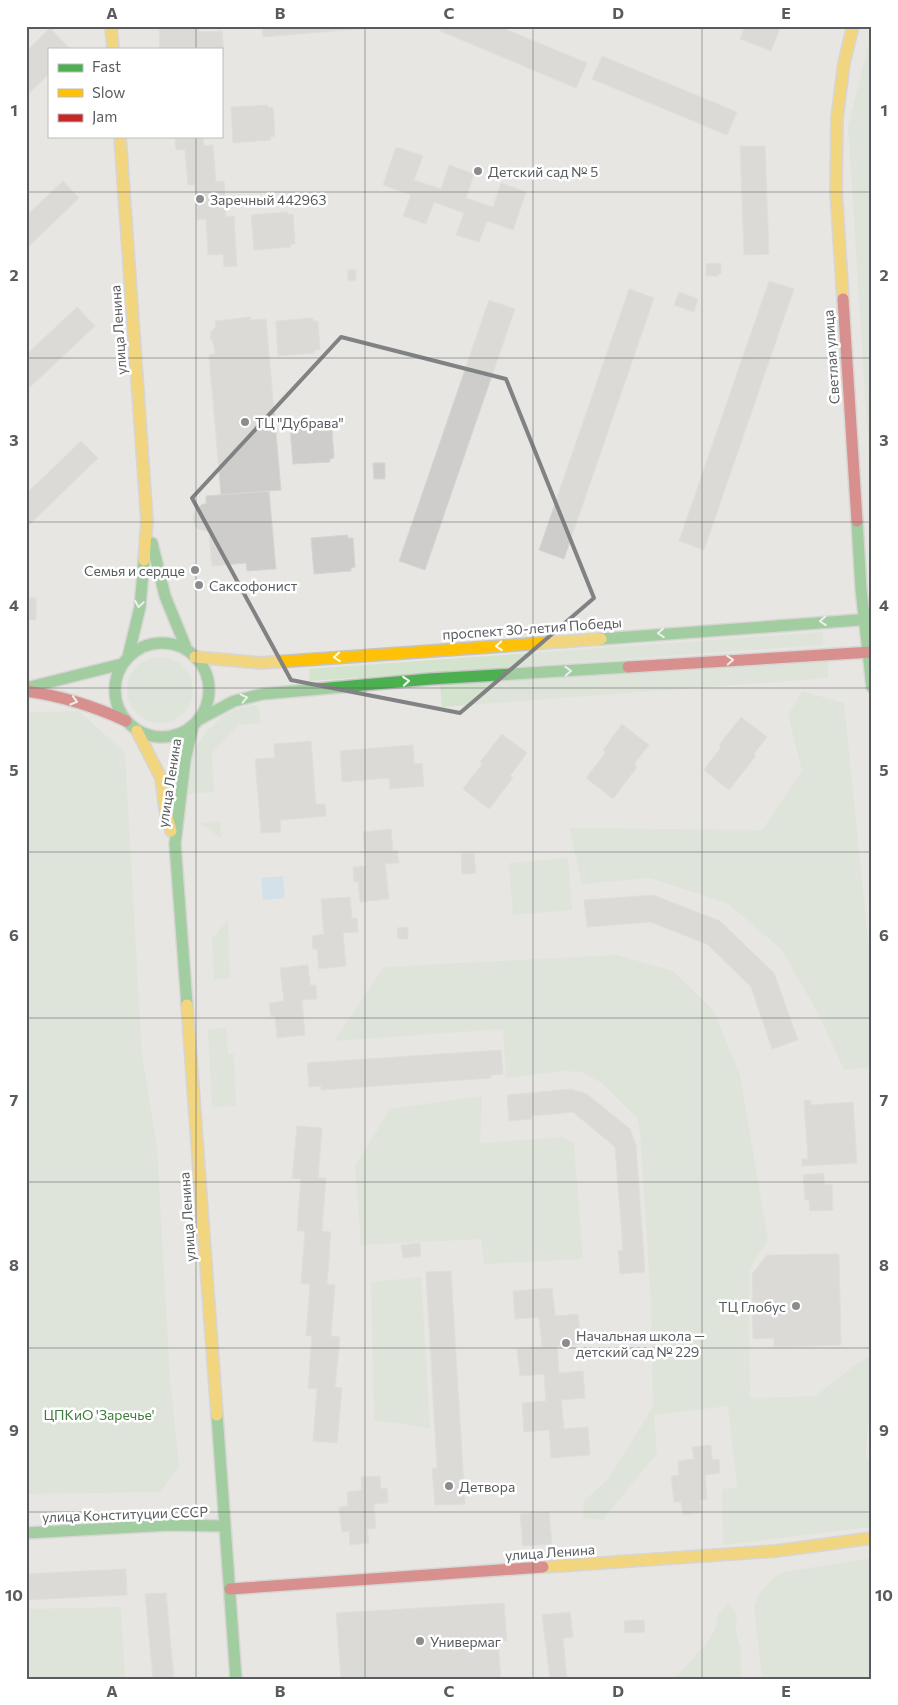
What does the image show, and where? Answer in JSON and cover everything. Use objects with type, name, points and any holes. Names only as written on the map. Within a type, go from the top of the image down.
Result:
[{"type":"main road","points":[[111,26],[113,48]]},
{"type":"main road","name":"Светлая улица","points":[[852,26],[844,63],[838,118],[836,191],[872,687]]},
{"type":"main road","name":"улица Ленина","points":[[120,138],[147,521],[140,607],[125,661]]},
{"type":"main road","name":"улица Ленина","points":[[147,521],[165,596],[191,654]]},
{"type":"main road","name":"проспект 30-летия Победы","points":[[191,654],[230,661],[261,663],[868,619]]},
{"type":"main road","points":[[196,722],[207,704],[209,687],[205,670],[191,654],[172,644],[156,643],[141,648],[125,661],[116,678],[114,693],[118,708],[126,721],[136,731],[150,737],[166,738],[180,734],[196,722],[234,701],[263,694],[430,679],[870,652]]},
{"type":"main road","points":[[26,689],[125,661]]},
{"type":"main road","points":[[26,689],[98,708],[126,721]]},
{"type":"main road","name":"улица Ленина","points":[[196,722],[185,760],[175,844],[236,1679]]},
{"type":"main road","name":"улица Ленина","points":[[136,731],[161,778],[165,809],[175,844]]},
{"type":"main road","name":"улица Конституции СССР","points":[[26,1533],[169,1525],[225,1526]]},
{"type":"main road","name":"улица Ленина","points":[[230,1588],[389,1579],[661,1559],[741,1556],[834,1545],[872,1538]]},
{"type":"highlighted area","points":[[341,337],[506,379],[594,598],[460,713],[291,680],[192,498]]},
{"type":"green space","points":[[872,31],[872,504],[848,126]]},
{"type":"green space","points":[[823,632],[823,645],[310,681],[309,669]]},
{"type":"green space","points":[[160,657],[172,660],[183,667],[190,678],[193,690],[190,702],[183,713],[172,720],[160,723],[148,720],[137,713],[130,702],[127,690],[130,678],[137,667],[148,660]]},
{"type":"green space","points":[[828,659],[828,678],[442,707],[440,685]]},
{"type":"green space","points":[[802,691],[844,703],[872,979],[872,1067],[844,1070],[818,1013],[781,949],[727,903],[650,878],[582,884],[569,828],[762,830],[802,771],[788,715]]},
{"type":"green space","points":[[258,705],[261,723],[239,725],[212,753],[214,792],[186,794],[195,747],[207,731],[223,716],[240,708]]},
{"type":"green space","name":"ЦПКиО 'Заречье'","points":[[79,711],[125,753],[142,1055],[157,1147],[170,1379],[179,1466],[160,1492],[26,1494],[26,712]]},
{"type":"green space","points":[[220,821],[221,838],[200,823]]},
{"type":"green space","points":[[568,858],[572,910],[513,915],[509,863]]},
{"type":"green space","points":[[228,921],[230,978],[214,980],[212,938]]},
{"type":"green space","points":[[617,955],[673,971],[713,1010],[740,1075],[768,1240],[750,1268],[750,1398],[815,1396],[855,1365],[872,1355],[872,1416],[868,1423],[866,1454],[872,1469],[872,1527],[723,1545],[722,1489],[737,1487],[728,1406],[654,1415],[657,1453],[603,1520],[583,1518],[584,1501],[608,1479],[653,1407],[651,1304],[640,1130],[637,1118],[602,1083],[581,1072],[563,1071],[506,1078],[503,1029],[334,1041],[384,967]]},
{"type":"green space","points":[[226,1028],[228,1054],[234,1054],[236,1106],[212,1107],[208,1029]]},
{"type":"green space","points":[[482,1096],[480,1143],[564,1137],[574,1144],[583,1259],[484,1264],[481,1239],[361,1245],[355,1166],[390,1109]]},
{"type":"green space","points":[[421,1277],[430,1428],[374,1420],[371,1282]]},
{"type":"green space","points":[[872,1558],[872,1679],[762,1679],[754,1606],[760,1593],[774,1577],[784,1572]]},
{"type":"green space","points":[[728,1604],[737,1614],[736,1631],[741,1650],[741,1679],[671,1679],[681,1672],[710,1639],[716,1626],[718,1614]]},
{"type":"green space","points":[[121,1607],[125,1679],[26,1679],[26,1609]]},
{"type":"water","points":[[283,876],[285,898],[263,900],[261,878]]},
{"type":"building","points":[[262,26],[370,26],[370,28],[263,37]]},
{"type":"building","points":[[442,26],[498,26],[587,63],[576,88],[440,31]]},
{"type":"building","points":[[745,26],[781,26],[771,51],[740,39]]},
{"type":"building","points":[[198,27],[199,32],[222,31],[224,56],[222,56],[222,48],[160,48],[159,29]]},
{"type":"building","points":[[50,28],[69,48],[48,48],[48,75],[26,96],[26,52]]},
{"type":"building","points":[[602,56],[737,112],[727,135],[592,79]]},
{"type":"building","points":[[268,105],[268,108],[273,107],[275,136],[270,137],[271,140],[233,143],[231,107]]},
{"type":"building","points":[[175,138],[203,138],[204,146],[213,145],[216,182],[224,181],[226,217],[234,216],[237,266],[224,267],[223,254],[208,255],[206,219],[197,220],[195,185],[188,185],[185,150],[176,150]]},
{"type":"building","points":[[740,146],[765,146],[769,254],[744,255]]},
{"type":"building","points":[[396,147],[423,156],[414,180],[441,189],[449,165],[474,174],[466,198],[493,207],[501,183],[526,192],[513,230],[487,221],[479,242],[456,235],[464,213],[434,202],[426,224],[403,216],[411,195],[383,185]]},
{"type":"building","points":[[63,181],[79,198],[26,249],[26,216]]},
{"type":"building","points":[[288,212],[288,215],[293,214],[295,244],[290,244],[291,247],[254,250],[251,215]]},
{"type":"building","points":[[721,263],[721,274],[718,274],[718,276],[706,276],[706,264]]},
{"type":"building","points":[[348,270],[356,270],[356,280],[348,281]]},
{"type":"building","points":[[769,281],[794,289],[704,550],[679,541]]},
{"type":"building","points":[[629,289],[654,298],[564,559],[539,550]]},
{"type":"building","points":[[679,292],[698,299],[694,312],[674,305]]},
{"type":"building","points":[[489,300],[515,309],[425,570],[399,561]]},
{"type":"building","points":[[77,307],[95,326],[26,391],[26,355]]},
{"type":"building","points":[[251,317],[251,320],[266,319],[281,490],[221,495],[209,355],[215,354],[214,345],[210,337],[211,332],[216,326],[215,321]]},
{"type":"building","points":[[313,318],[313,321],[318,321],[320,350],[315,350],[315,353],[278,356],[276,321]]},
{"type":"building","points":[[327,426],[328,429],[332,429],[334,458],[330,459],[330,462],[293,464],[290,429]]},
{"type":"building","points":[[81,441],[98,458],[26,528],[26,494]]},
{"type":"building","points":[[373,463],[385,463],[385,479],[374,479]]},
{"type":"building","points":[[269,491],[276,569],[247,571],[246,563],[212,566],[209,532],[198,529],[195,526],[193,517],[196,509],[206,504],[206,496]]},
{"type":"building","points":[[348,535],[348,538],[353,538],[355,567],[351,568],[351,571],[314,574],[311,538]]},
{"type":"building","points":[[26,598],[36,598],[36,620],[26,620]]},
{"type":"building","points":[[741,717],[767,737],[754,754],[756,756],[729,790],[704,770],[721,747],[719,745]]},
{"type":"building","points":[[622,724],[649,745],[634,764],[637,767],[613,799],[586,778],[606,752],[603,750]]},
{"type":"building","points":[[502,734],[527,753],[510,776],[513,778],[489,809],[463,789],[482,764],[480,762]]},
{"type":"building","points":[[311,741],[316,804],[325,804],[326,816],[280,820],[281,832],[261,833],[255,759],[275,758],[274,744]]},
{"type":"building","points":[[413,745],[414,764],[422,763],[424,786],[390,789],[389,778],[342,782],[340,751]]},
{"type":"building","points":[[391,829],[393,851],[397,850],[399,863],[385,864],[389,899],[360,902],[358,881],[354,882],[353,867],[366,866],[363,832]]},
{"type":"building","points":[[474,853],[476,873],[462,874],[461,854]]},
{"type":"building","points":[[653,895],[720,921],[774,973],[798,1040],[772,1049],[751,987],[707,944],[650,922],[587,927],[584,900]]},
{"type":"building","points":[[350,897],[352,918],[357,918],[358,932],[343,933],[346,966],[319,969],[317,949],[313,949],[312,936],[324,934],[321,899]]},
{"type":"building","points":[[408,927],[408,939],[398,939],[397,928]]},
{"type":"building","points":[[308,965],[310,985],[316,985],[317,999],[302,1000],[305,1035],[277,1038],[275,1016],[271,1017],[269,1003],[284,1001],[280,968]]},
{"type":"building","points":[[501,1050],[503,1074],[491,1075],[491,1078],[321,1090],[321,1086],[309,1087],[307,1063]]},
{"type":"building","points":[[571,1089],[587,1094],[630,1129],[636,1145],[645,1272],[620,1274],[618,1251],[623,1250],[615,1147],[573,1112],[531,1116],[532,1119],[509,1121],[507,1095]]},
{"type":"building","points":[[811,1100],[811,1105],[853,1102],[857,1163],[802,1166],[802,1159],[808,1159],[804,1101]]},
{"type":"building","points":[[297,1126],[322,1128],[318,1178],[326,1178],[322,1231],[331,1232],[327,1284],[335,1285],[331,1336],[340,1337],[335,1387],[342,1388],[337,1443],[313,1441],[317,1389],[308,1388],[312,1336],[306,1336],[310,1284],[301,1283],[305,1231],[297,1231],[301,1179],[292,1178]]},
{"type":"building","points":[[824,1173],[824,1185],[832,1184],[833,1210],[810,1211],[809,1200],[805,1200],[803,1175]]},
{"type":"building","points":[[420,1243],[421,1256],[403,1258],[401,1245]]},
{"type":"building","name":"ТЦ Глобус","points":[[839,1254],[841,1345],[774,1347],[774,1338],[753,1339],[752,1274],[767,1255]]},
{"type":"building","points":[[451,1271],[465,1504],[435,1505],[432,1468],[437,1468],[426,1272]]},
{"type":"building","points":[[552,1288],[555,1316],[578,1314],[581,1344],[557,1346],[559,1373],[583,1371],[585,1398],[561,1400],[564,1429],[588,1427],[590,1455],[551,1458],[549,1430],[524,1432],[522,1403],[546,1401],[544,1374],[520,1376],[517,1349],[542,1347],[539,1317],[515,1319],[513,1291]]},
{"type":"building","points":[[711,1445],[712,1460],[719,1459],[720,1473],[705,1475],[707,1499],[700,1500],[701,1513],[683,1515],[681,1502],[674,1502],[671,1476],[679,1475],[678,1461],[694,1459],[692,1447]]},
{"type":"building","points":[[380,1476],[381,1489],[387,1488],[388,1503],[374,1504],[376,1528],[367,1529],[369,1543],[350,1545],[349,1531],[342,1532],[339,1507],[348,1506],[347,1492],[362,1490],[361,1477]]},
{"type":"building","points":[[549,1512],[552,1544],[523,1546],[520,1514]]},
{"type":"building","points":[[126,1569],[127,1595],[26,1600],[26,1574]]},
{"type":"building","points":[[166,1593],[174,1679],[153,1679],[145,1594]]},
{"type":"building","name":"Универмаг","points":[[504,1603],[507,1641],[498,1641],[501,1679],[341,1679],[336,1613]]},
{"type":"building","points":[[570,1612],[573,1637],[563,1638],[567,1679],[550,1679],[542,1615]]},
{"type":"building","points":[[644,1620],[645,1632],[625,1633],[624,1621]]},
{"type":"traffic: fast","points":[[857,521],[861,589],[872,687]]},
{"type":"traffic: fast","points":[[152,543],[165,596],[187,650]]},
{"type":"traffic: fast","points":[[128,657],[140,607],[144,560]]},
{"type":"traffic: fast","points":[[601,639],[872,619]]},
{"type":"traffic: fast","points":[[162,643],[180,647],[195,657],[205,672],[209,690],[205,708],[195,723],[180,733],[162,737],[144,733],[129,723],[119,708],[115,690],[119,672],[129,657],[144,647],[162,643]]},
{"type":"traffic: fast","points":[[30,687],[122,664]]},
{"type":"traffic: fast","points":[[200,719],[234,701],[263,694],[430,679],[628,667]]},
{"type":"traffic: fast","points":[[187,1005],[175,844],[185,760],[193,726]]},
{"type":"traffic: fast","points":[[217,1415],[236,1679]]},
{"type":"traffic: fast","points":[[26,1533],[169,1525],[225,1526]]},
{"type":"traffic: slow","points":[[111,26],[113,48]]},
{"type":"traffic: slow","points":[[843,299],[836,191],[837,118],[844,63],[853,26]]},
{"type":"traffic: slow","points":[[120,138],[147,521],[144,560]]},
{"type":"traffic: slow","points":[[195,657],[261,663],[601,639]]},
{"type":"traffic: slow","points":[[137,731],[161,778],[165,809],[171,831]]},
{"type":"traffic: slow","points":[[187,1005],[217,1415]]},
{"type":"traffic: slow","points":[[543,1567],[776,1551],[872,1538]]},
{"type":"traffic: jam","points":[[843,299],[857,521]]},
{"type":"traffic: jam","points":[[628,667],[872,652]]},
{"type":"traffic: jam","points":[[26,691],[77,702],[126,721]]},
{"type":"traffic: jam","points":[[230,1589],[543,1567]]},
{"type":"place","name":"Детский сад № 5","points":[[478,171]]},
{"type":"place","name":"Заречный 442963","points":[[200,199]]},
{"type":"place","name":"ТЦ \"Дубрава\"","points":[[245,422]]},
{"type":"place","name":"Семья и сердце","points":[[195,570]]},
{"type":"place","name":"Саксофонист","points":[[199,585]]},
{"type":"place","name":"ТЦ Глобус","points":[[796,1306]]},
{"type":"place","name":"Начальная школа — детский сад № 229","points":[[566,1343]]},
{"type":"place","name":"Детвора","points":[[449,1486]]},
{"type":"place","name":"Универмаг","points":[[420,1641]]}]
